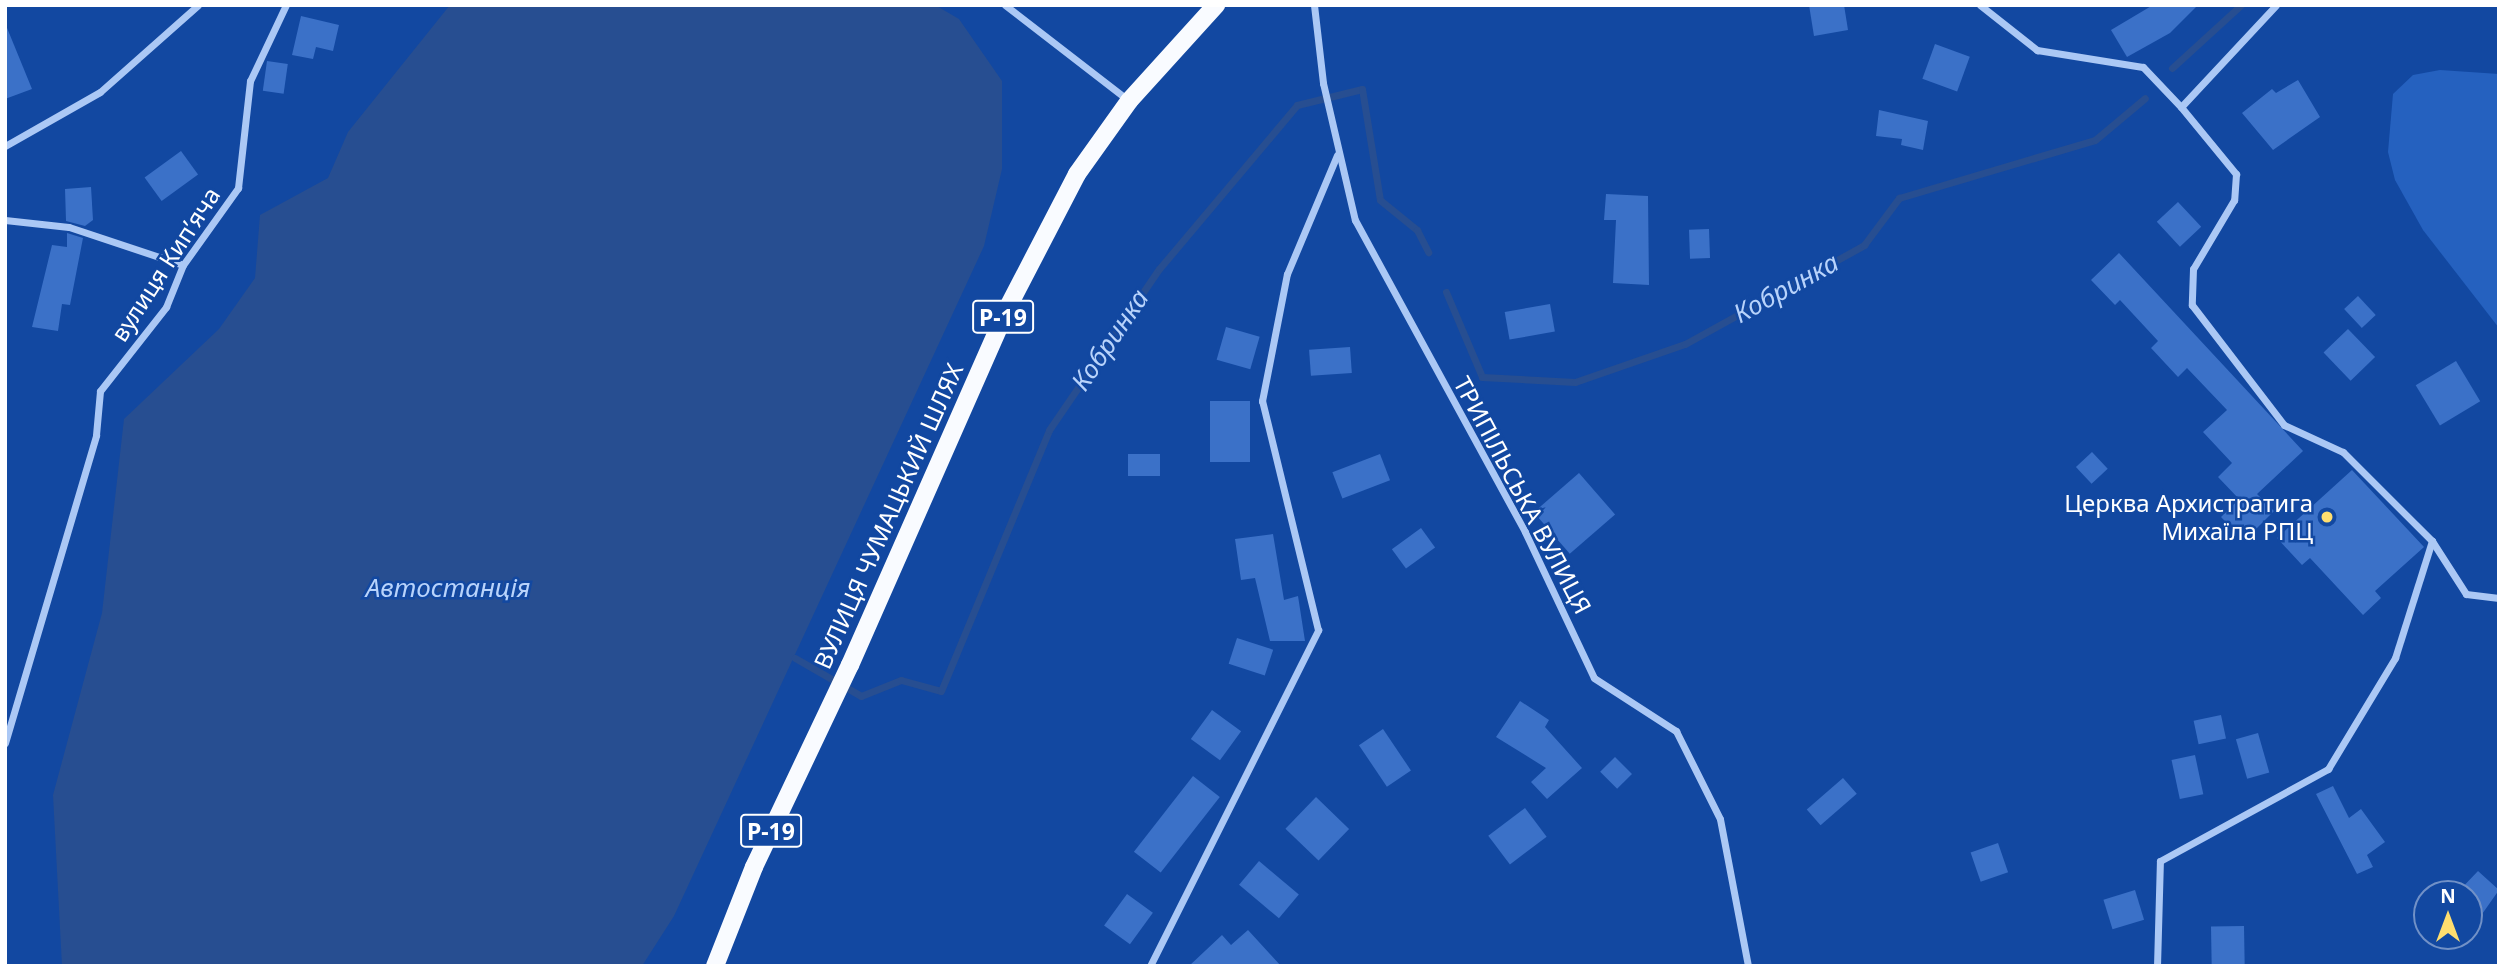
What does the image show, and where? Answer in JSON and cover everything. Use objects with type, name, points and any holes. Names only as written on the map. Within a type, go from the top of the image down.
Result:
[{"type":"main road","name":"ВУЛИЦЯ ЧУМАЦЬКИЙ ШЛЯХ","points":[[715,966],[754,867],[850,665],[1006,311],[1077,174],[1129,101],[1216,5]]},
{"type":"street","points":[[5,146],[100,92],[198,5]]},
{"type":"street","name":"вулиця Кипʼяча","points":[[5,743],[96,435],[100,391],[166,307],[183,264],[238,188],[250,81],[286,5]]},
{"type":"street","points":[[1005,5],[1129,101]]},
{"type":"street","name":"ТРИПІЛЬСЬКА ВУЛИЦЯ","points":[[1314,5],[1323,83],[1337,154],[1355,220],[1525,531],[1594,678],[1676,731],[1682,742],[1720,819],[1748,966]]},
{"type":"street","points":[[1980,5],[2037,50],[2143,67],[2180,107],[2236,174],[2234,200],[2193,269],[2192,305],[2284,425],[2343,452],[2432,541],[2466,594],[2499,598]]},
{"type":"street","points":[[2180,107],[2276,5]]},
{"type":"street","points":[[1150,966],[1318,630],[1262,401],[1287,274],[1337,154]]},
{"type":"street","points":[[5,220],[69,227],[183,264]]},
{"type":"street","points":[[2157,966],[2160,861],[2329,769],[2395,658],[2432,541]]},
{"type":"shaded area","points":[[2440,70],[2499,74],[2499,328],[2423,230],[2395,180],[2388,152],[2393,94],[2413,75]]},
{"type":"water","name":"Автостанція","points":[[450,5],[935,5],[959,19],[1002,81],[1002,169],[984,246],[674,916],[642,966],[62,966],[53,795],[102,613],[124,419],[219,329],[255,278],[260,215],[328,178],[348,132]]},
{"type":"building","points":[[1809,5],[1844,5],[1848,30],[1814,36]]},
{"type":"building","points":[[2153,5],[2198,5],[2170,33],[2127,57],[2111,30]]},
{"type":"building","points":[[301,16],[339,25],[333,51],[316,47],[313,59],[292,55]]},
{"type":"building","points":[[5,23],[32,89],[5,99]]},
{"type":"building","points":[[1935,44],[1970,57],[1957,91],[1922,79]]},
{"type":"building","points":[[267,61],[288,64],[284,94],[263,91]]},
{"type":"building","points":[[2298,80],[2320,117],[2273,150],[2242,113],[2272,89],[2276,93]]},
{"type":"building","points":[[1879,110],[1928,121],[1923,150],[1901,145],[1902,139],[1876,136]]},
{"type":"building","points":[[181,151],[198,174],[162,201],[145,177]]},
{"type":"building","points":[[91,187],[93,220],[85,226],[66,221],[65,189]]},
{"type":"building","points":[[1606,194],[1648,196],[1649,285],[1613,283],[1616,220],[1604,220]]},
{"type":"building","points":[[2178,202],[2201,227],[2180,247],[2157,222]]},
{"type":"building","points":[[1709,229],[1710,258],[1690,259],[1689,230]]},
{"type":"building","points":[[67,233],[83,238],[70,305],[62,304],[58,331],[32,327],[52,245],[67,247]]},
{"type":"building","points":[[2119,253],[2303,451],[2257,494],[2274,511],[2244,541],[2221,517],[2239,499],[2218,477],[2232,463],[2203,432],[2227,410],[2187,368],[2178,377],[2151,348],[2158,341],[2120,300],[2115,305],[2091,280]]},
{"type":"building","points":[[2358,296],[2376,315],[2362,328],[2344,309]]},
{"type":"building","points":[[1550,304],[1555,332],[1510,340],[1505,312]]},
{"type":"building","points":[[1226,327],[1260,337],[1250,369],[1217,360]]},
{"type":"building","points":[[2348,329],[2375,357],[2351,381],[2324,353]]},
{"type":"building","points":[[1350,347],[1352,373],[1311,376],[1309,350]]},
{"type":"building","points":[[2456,361],[2480,401],[2440,425],[2416,385]]},
{"type":"building","points":[[1210,401],[1250,401],[1250,462],[1210,462]]},
{"type":"building","points":[[2092,452],[2108,469],[2092,484],[2076,467]]},
{"type":"building","points":[[1128,454],[1160,454],[1160,476],[1128,476]]},
{"type":"building","points":[[1380,454],[1390,480],[1342,498],[1332,472]]},
{"type":"building","points":[[2352,470],[2424,547],[2375,591],[2381,598],[2363,615],[2310,558],[2302,565],[2277,538]]},
{"type":"building","points":[[1579,473],[1615,515],[1570,554],[1534,512]]},
{"type":"building","points":[[1421,528],[1435,547],[1406,569],[1392,549]]},
{"type":"building","points":[[1273,534],[1284,600],[1298,596],[1305,641],[1270,641],[1255,578],[1241,580],[1235,539]]},
{"type":"building","points":[[1237,638],[1273,650],[1265,675],[1229,664]]},
{"type":"building","points":[[1520,701],[1549,720],[1545,727],[1582,768],[1547,799],[1531,782],[1546,768],[1496,737]]},
{"type":"building","points":[[1212,710],[1241,731],[1220,760],[1191,739]]},
{"type":"building","points":[[2221,715],[2226,738],[2199,744],[2194,721]]},
{"type":"building","points":[[1383,729],[1411,770],[1387,787],[1359,745]]},
{"type":"building","points":[[2258,733],[2269,772],[2247,779],[2236,739]]},
{"type":"building","points":[[2195,755],[2203,794],[2180,799],[2172,760]]},
{"type":"building","points":[[1615,757],[1632,774],[1617,789],[1600,772]]},
{"type":"building","points":[[1193,776],[1220,797],[1161,873],[1134,852]]},
{"type":"building","points":[[1843,778],[1857,794],[1821,825],[1807,809]]},
{"type":"building","points":[[2333,786],[2349,818],[2361,809],[2385,842],[2367,855],[2373,867],[2357,874],[2316,794]]},
{"type":"building","points":[[1316,797],[1349,829],[1319,861],[1285,829]]},
{"type":"building","points":[[1525,808],[1547,837],[1510,864],[1488,836]]},
{"type":"building","points":[[1998,843],[2008,872],[1981,882],[1971,852]]},
{"type":"building","points":[[1259,861],[1299,894],[1279,918],[1239,885]]},
{"type":"building","points":[[2478,871],[2499,890],[2483,913],[2483,880],[2469,880]]},
{"type":"building","points":[[2135,890],[2144,920],[2113,929],[2103,900]]},
{"type":"building","points":[[1127,894],[1153,913],[1130,944],[1104,926]]},
{"type":"building","points":[[2244,926],[2245,966],[2212,966],[2211,927]]},
{"type":"building","points":[[1248,930],[1281,966],[1189,966],[1222,935],[1231,945]]},
{"type":"waterway","name":"Кобринка","points":[[2172,68],[2241,5]]},
{"type":"waterway","name":"Кобринка","points":[[795,658],[861,696],[901,680],[941,691],[1049,430],[1159,269],[1297,105],[1362,89],[1380,200],[1417,230],[1428,252]]},
{"type":"waterway","name":"Кобринка","points":[[1446,292],[1482,377],[1575,382],[1685,344],[1864,245],[1899,198],[2095,140],[2145,98]]},
{"type":"place","name":"Церква Архистратига Михаїла РПЦ","points":[[2327,517]]}]
